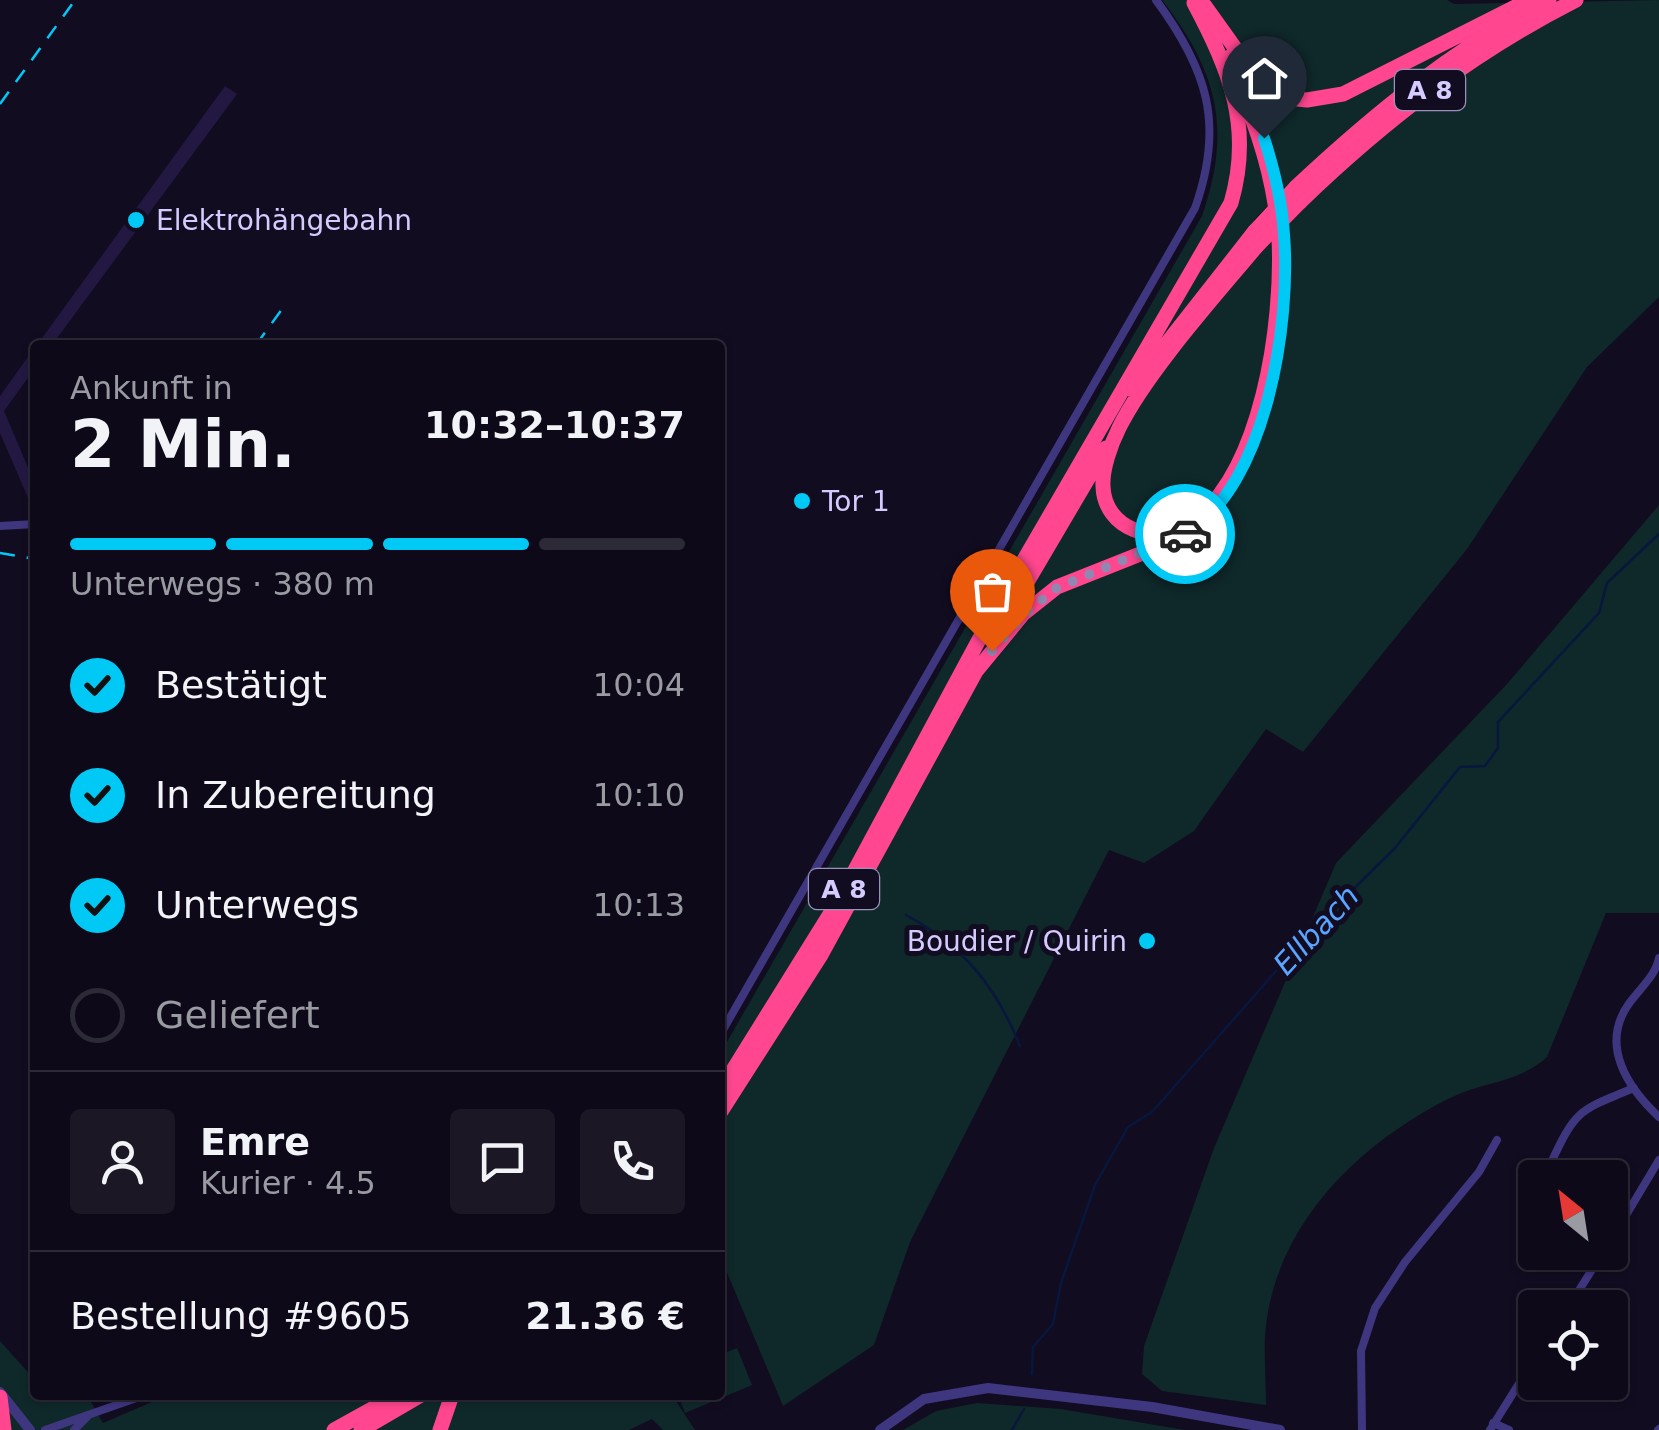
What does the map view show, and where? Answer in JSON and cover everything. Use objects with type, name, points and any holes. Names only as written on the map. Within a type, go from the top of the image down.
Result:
[{"type":"highway","points":[[1197,2],[1260,83],[1287,98],[1307,100],[1343,94],[1529,0]]},
{"type":"highway","name":"A 8","points":[[725,1083],[840,898],[995,610],[1084,459],[1172,332],[1298,195],[1410,89],[1476,42],[1549,0]]},
{"type":"highway","name":"A 8","points":[[1298,195],[1446,78],[1576,0]]},
{"type":"highway","points":[[1119,428],[1102,485],[1110,509],[1126,526],[1150,535],[1176,532],[1190,524],[1220,494],[1240,458],[1274,340],[1279,239],[1266,164],[1229,63],[1197,2]]},
{"type":"highway","points":[[1101,433],[1128,376],[1221,223],[1237,183],[1242,134],[1236,92],[1197,2]]},
{"type":"highway","points":[[977,670],[1024,614],[1057,588],[1173,541],[1201,523],[1237,480],[1253,440],[1282,323],[1281,206],[1255,110],[1227,45],[1197,2]]},
{"type":"highway","name":"A 8","points":[[725,1105],[789,1010],[977,670],[1119,428],[1256,239]]},
{"type":"highway","points":[[0,1394],[4,1430]]},
{"type":"highway","points":[[334,1430],[388,1400]]},
{"type":"highway","points":[[361,1430],[412,1400]]},
{"type":"highway","points":[[440,1430],[450,1400]]},
{"type":"street","points":[[725,1026],[1195,208],[1209,157],[1208,98],[1188,47],[1156,0]]},
{"type":"street","points":[[0,526],[30,524]]},
{"type":"street","points":[[1659,958],[1618,1030],[1617,1054],[1634,1088],[1659,1117]]},
{"type":"street","points":[[1552,1160],[1576,1116],[1594,1102],[1634,1088]]},
{"type":"street","points":[[1362,1430],[1360,1364],[1375,1308],[1405,1262],[1479,1172],[1497,1140]]},
{"type":"street","points":[[1628,1212],[1659,1160]]},
{"type":"street","points":[[1509,1430],[1491,1427],[1518,1385]]},
{"type":"street","points":[[880,1430],[924,1399],[988,1388],[1152,1407],[1280,1430]]},
{"type":"street","points":[[0,1394],[30,1430]]},
{"type":"street","points":[[45,1430],[133,1400]]},
{"type":"street","points":[[73,1428],[87,1417]]},
{"type":"green space","points":[[1162,0],[1447,0],[1454,4],[1659,0],[1659,297],[1587,367],[1467,549],[1303,752],[1266,729],[1194,831],[1144,863],[1109,850],[910,1242],[874,1345],[783,1406],[725,1268],[725,1045],[1202,216],[1216,156],[1217,128],[1214,102],[1196,52]],"holes":[[[1294,179],[1302,211],[1257,257],[1254,220]]]},
{"type":"green space","points":[[1659,505],[1659,913],[1606,913],[1547,1057],[1525,1072],[1463,1092],[1416,1117],[1383,1139],[1326,1193],[1284,1259],[1271,1296],[1265,1336],[1266,1405],[1162,1391],[1142,1374],[1144,1346],[1214,1148],[1336,863],[1507,684]]},
{"type":"green space","points":[[0,1341],[30,1374],[30,1400],[90,1400],[103,1423],[156,1400],[675,1400],[695,1430],[663,1430],[652,1419],[629,1430],[0,1430]]},
{"type":"green space","points":[[737,1348],[752,1385],[725,1396],[725,1353]]},
{"type":"green space","points":[[680,1400],[716,1400],[685,1413]]},
{"type":"green space","points":[[977,1403],[1061,1409],[1185,1430],[903,1430],[936,1411]]},
{"type":"building","name":"Elektrohängebahn","points":[[225,86],[237,94],[56,340],[41,340]]},
{"type":"building","points":[[30,354],[30,375],[4,411],[30,472],[30,502],[0,433],[0,396]]},
{"type":"waterway","name":"Ellbach","points":[[1032,1374],[1033,1347],[1053,1324],[1061,1283],[1095,1185],[1128,1127],[1152,1112],[1314,928],[1395,848],[1460,767],[1485,766],[1498,748],[1498,722],[1599,613],[1607,583],[1659,534]]},
{"type":"waterway","points":[[906,915],[944,940],[975,970],[1000,1005],[1020,1046]]},
{"type":"waterway","name":"Ellbach","points":[[1012,1430],[1024,1409]]},
{"type":"railway","points":[[0,104],[75,0]]},
{"type":"railway","points":[[260,340],[285,305]]},
{"type":"railway","points":[[0,553],[30,558]]},
{"type":"way so far","points":[[992,651],[1024,614],[1057,588],[1105,564],[1153,550],[1185,534]]},
{"type":"place","name":"Elektrohängebahn","points":[[136,220]]},
{"type":"place","name":"Tor 1","points":[[802,501]]},
{"type":"place","name":"Boudier / Quirin","points":[[1147,941]]},
{"type":"route","points":[[1185,534],[1209,516],[1237,480],[1264,406],[1279,340],[1284,306],[1284,238],[1281,206],[1264,138]]}]
